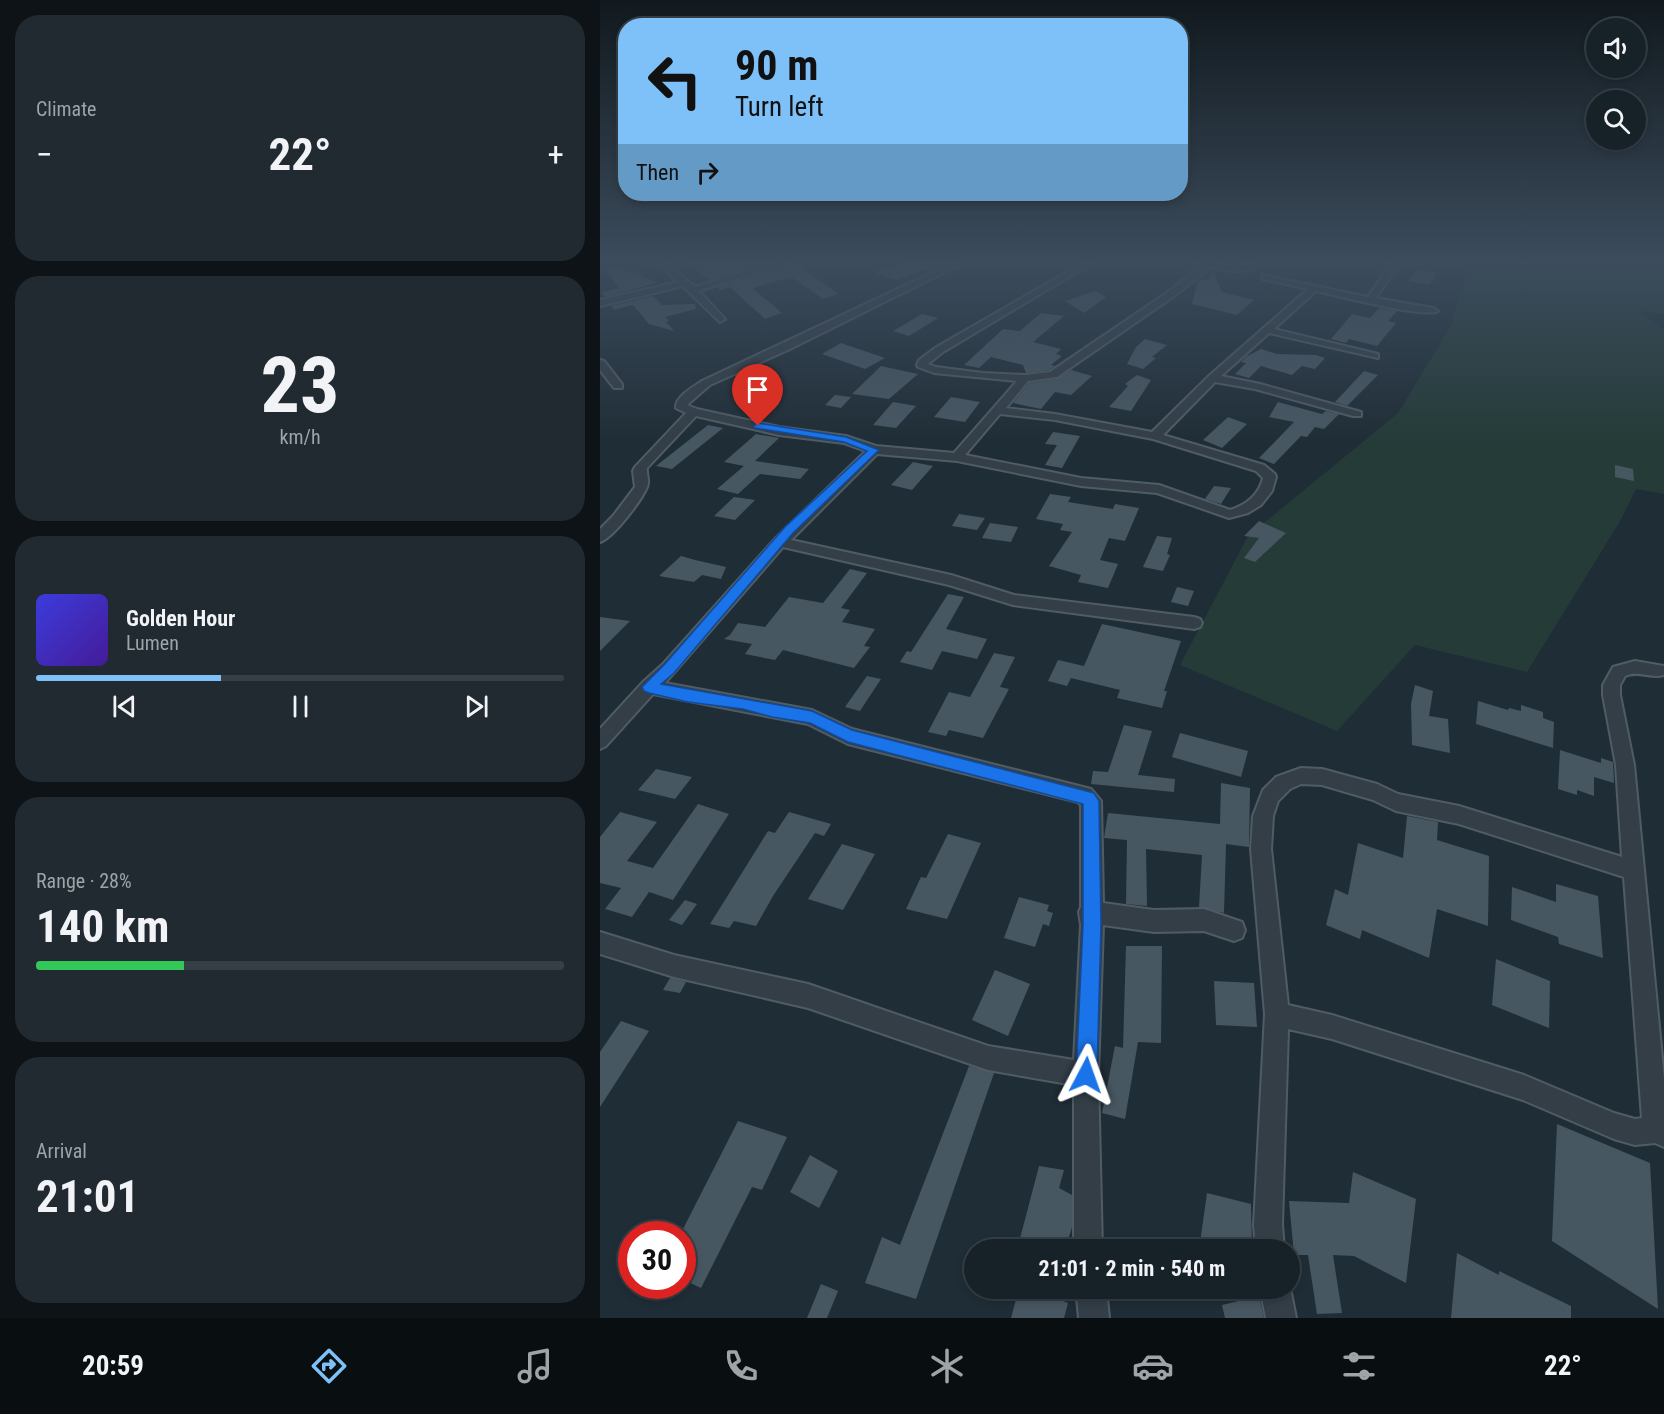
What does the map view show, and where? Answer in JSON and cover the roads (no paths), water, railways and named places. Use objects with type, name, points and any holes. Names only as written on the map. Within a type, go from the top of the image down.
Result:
[{"type":"street","points":[[838,322],[706,383],[680,406],[693,412],[780,431],[846,440],[874,450],[957,458],[1081,482],[1159,489],[1229,514],[1236,513],[1267,491],[1270,477],[1260,468],[1155,436],[1055,417],[997,410]]},
{"type":"street","points":[[988,322],[939,350],[922,365],[934,370],[1025,378],[1042,377],[1058,372],[1131,322]]},
{"type":"street","points":[[1155,436],[1213,378],[1277,322]]},
{"type":"street","points":[[1268,330],[1374,356]]},
{"type":"street","points":[[600,363],[618,386]]},
{"type":"street","points":[[957,458],[1025,378]]},
{"type":"street","points":[[1213,378],[1256,386],[1357,414]]},
{"type":"street","points":[[600,537],[618,519],[641,487],[639,471],[641,467],[693,412]]},
{"type":"street","points":[[600,741],[649,687],[669,669],[789,530],[839,480],[874,450]]},
{"type":"street","points":[[780,542],[951,580],[1013,600],[1194,623]]},
{"type":"street","points":[[1277,1014],[1332,1027],[1524,1088],[1614,1126],[1635,1132],[1660,1132],[1633,870],[1625,761],[1611,693],[1615,676],[1623,669],[1634,666],[1658,670]]},
{"type":"street","points":[[649,687],[812,717],[848,736],[1083,795],[1091,801],[1090,1026],[1086,1075],[1088,1239]]},
{"type":"street","points":[[1269,1239],[1277,1014],[1261,849],[1263,816],[1270,796],[1283,783],[1292,779],[1301,776],[1322,777],[1377,793],[1396,802],[1460,815],[1633,870]]},
{"type":"street","points":[[1090,912],[1154,921],[1204,920],[1234,930]]},
{"type":"street","points":[[600,943],[674,966],[808,996],[988,1058],[1086,1075]]},
{"type":"street","points":[[1092,1299],[1094,1318]]},
{"type":"street","points":[[1277,1299],[1281,1318]]}]
